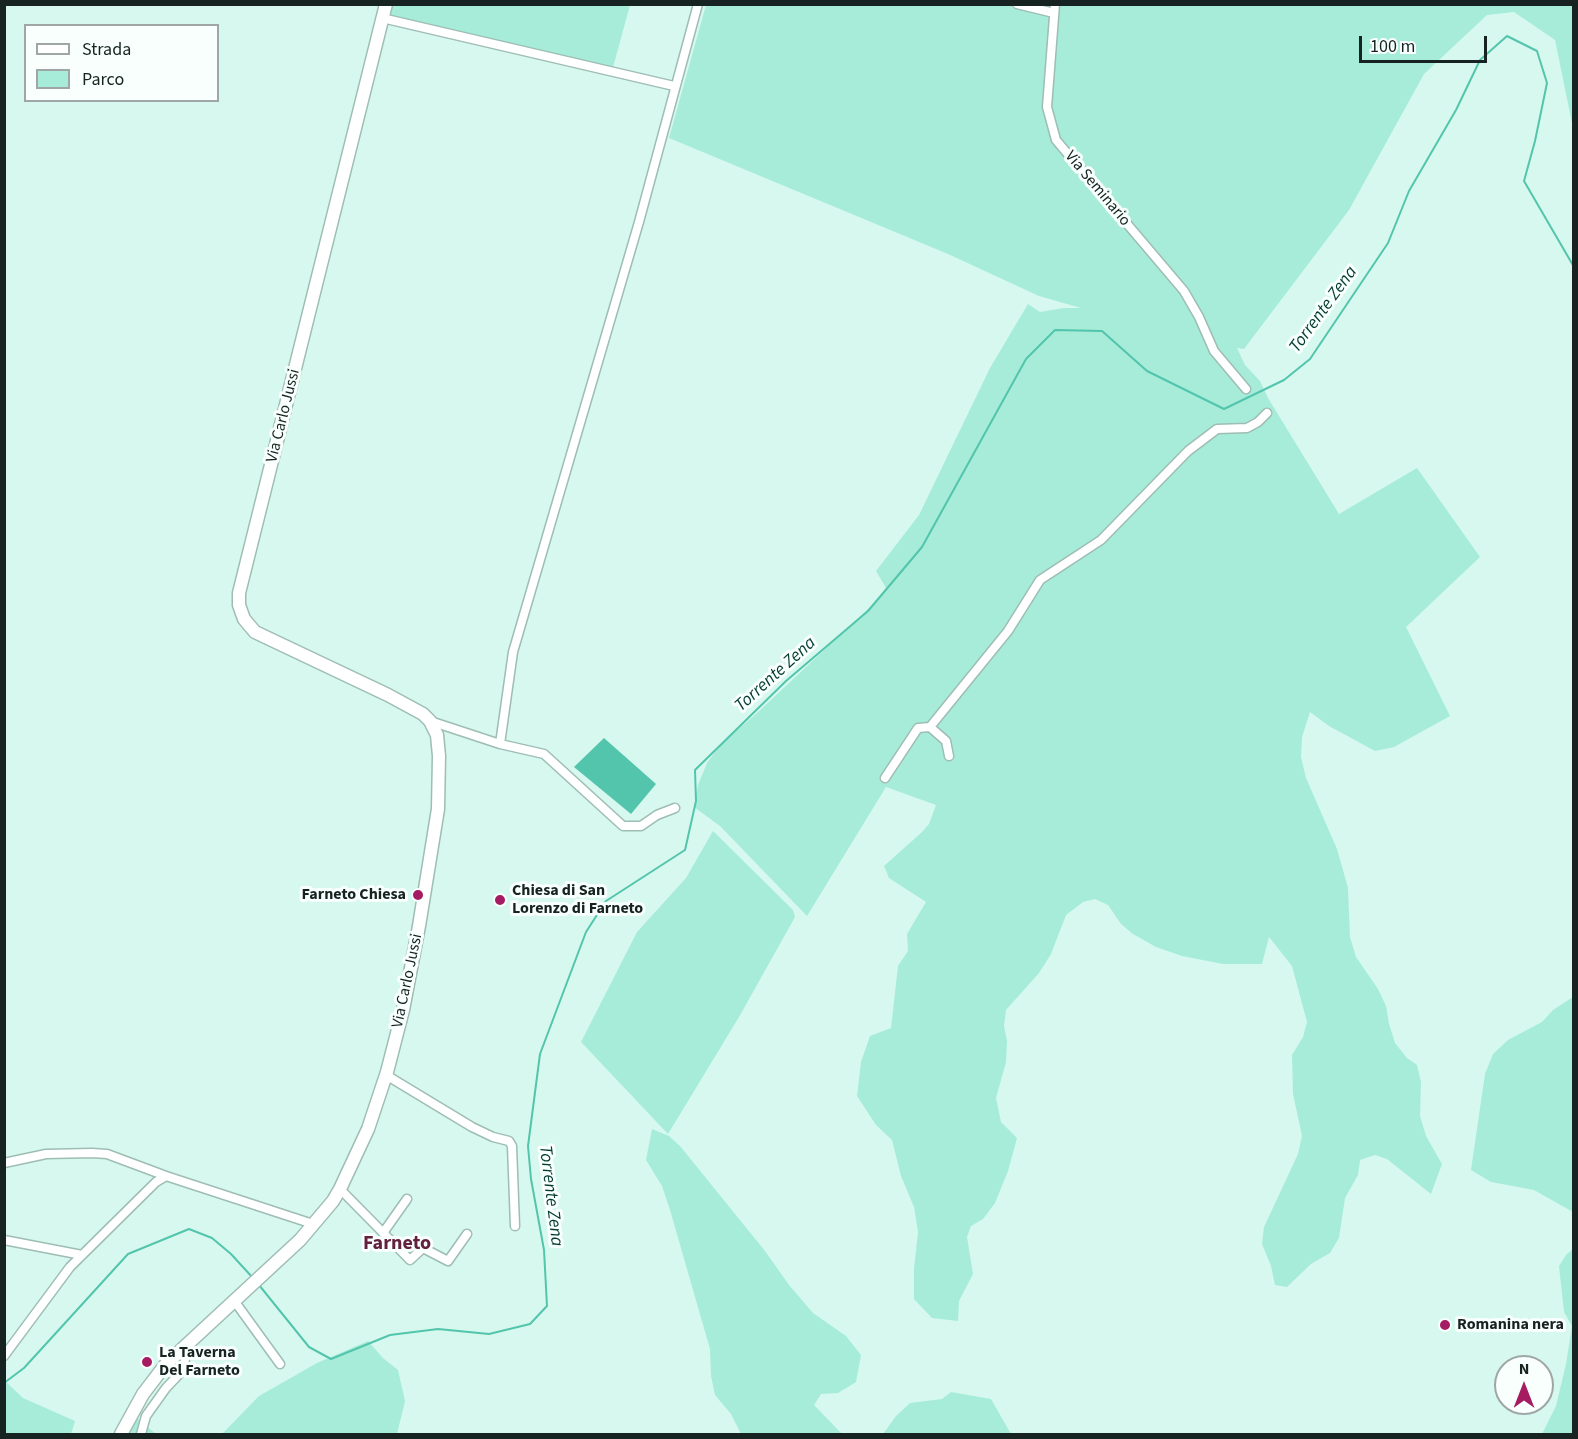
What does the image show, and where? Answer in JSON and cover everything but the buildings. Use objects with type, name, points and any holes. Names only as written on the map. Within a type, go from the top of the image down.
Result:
[{"type":"street","name":"Via Carlo Jussi","points":[[121,1434],[143,1394],[166,1364],[240,1300],[270,1267],[300,1240],[333,1201],[368,1129],[386,1075],[403,1010],[419,926],[438,809],[439,756],[437,735],[430,721],[423,714],[388,695],[255,632],[244,619],[239,605],[239,593],[386,4]]},
{"type":"street","points":[[500,744],[513,652],[639,222],[698,4]]},
{"type":"street","points":[[1017,4],[1054,9]]},
{"type":"street","name":"Via Seminario","points":[[1054,9],[1047,107],[1056,140],[1184,291],[1214,351],[1246,389]]},
{"type":"street","points":[[382,18],[674,86]]},
{"type":"street","points":[[930,727],[1008,631],[1040,580],[1101,540],[1188,451],[1217,429],[1247,428],[1267,413]]},
{"type":"street","name":"Via Carlo Jussi","points":[[430,721],[500,744],[544,754],[624,826],[641,826],[657,815],[675,808]]},
{"type":"street","points":[[885,778],[918,728],[930,727],[946,741],[949,756]]},
{"type":"street","points":[[386,1075],[472,1127],[493,1137],[509,1141],[512,1146],[515,1226]]},
{"type":"street","points":[[4,1163],[46,1154],[107,1154],[165,1176],[313,1224]]},
{"type":"street","points":[[4,1356],[70,1267],[156,1182],[165,1176]]},
{"type":"street","points":[[340,1189],[410,1260],[423,1248],[448,1261],[467,1234]]},
{"type":"street","points":[[383,1233],[407,1199]]},
{"type":"street","points":[[4,1240],[82,1256]]},
{"type":"street","points":[[240,1300],[280,1364]]},
{"type":"street","points":[[141,1434],[146,1416],[166,1388],[184,1369],[186,1347]]},
{"type":"green space","points":[[380,4],[630,5],[612,71],[518,53],[377,15]]},
{"type":"green space","points":[[1005,4],[1047,15],[1050,4],[1573,5],[1573,128],[1555,40],[1514,12],[1487,15],[1424,74],[1349,210],[1244,349],[1237,348],[1245,365],[1260,381],[1268,398],[1339,514],[1417,468],[1480,557],[1406,627],[1450,716],[1394,747],[1375,751],[1329,726],[1310,712],[1302,737],[1301,757],[1306,778],[1337,849],[1348,888],[1350,937],[1356,957],[1378,989],[1386,1006],[1395,1043],[1407,1058],[1417,1065],[1421,1082],[1420,1116],[1426,1136],[1442,1164],[1431,1194],[1387,1159],[1375,1155],[1360,1160],[1358,1175],[1345,1198],[1339,1238],[1330,1253],[1311,1264],[1287,1287],[1275,1285],[1271,1266],[1262,1244],[1264,1227],[1298,1154],[1302,1136],[1293,1094],[1292,1055],[1303,1037],[1307,1022],[1292,966],[1269,937],[1262,964],[1223,964],[1182,956],[1156,947],[1133,934],[1121,924],[1108,905],[1095,899],[1083,902],[1066,915],[1051,954],[1039,973],[1006,1010],[1004,1026],[1007,1041],[1006,1062],[996,1098],[1001,1122],[1017,1138],[1008,1171],[995,1203],[983,1219],[971,1226],[967,1237],[973,1274],[959,1301],[958,1321],[932,1318],[914,1299],[918,1232],[914,1207],[901,1176],[892,1140],[876,1125],[857,1096],[861,1062],[870,1036],[891,1028],[898,966],[908,951],[907,934],[926,902],[889,878],[884,866],[929,824],[936,805],[886,787],[807,916],[720,826],[694,807],[698,785],[707,763],[721,744],[871,606],[886,588],[876,571],[919,515],[990,368],[1028,304],[1040,312],[1081,308],[1039,296],[948,254],[669,138],[706,5]]},
{"type":"green space","points":[[713,831],[793,910],[795,917],[739,1017],[668,1134],[581,1042],[637,932],[686,878]]},
{"type":"green space","points":[[1573,997],[1573,1212],[1534,1190],[1491,1182],[1471,1170],[1485,1074],[1493,1054],[1508,1040],[1542,1022],[1553,1010]]},
{"type":"green space","points":[[652,1129],[669,1136],[680,1146],[813,1313],[846,1336],[861,1355],[856,1382],[838,1393],[821,1394],[814,1405],[842,1434],[741,1434],[731,1414],[715,1395],[711,1376],[710,1349],[670,1210],[662,1186],[646,1160]]},
{"type":"green space","points":[[1573,1249],[1573,1434],[1542,1434],[1552,1415],[1554,1415],[1572,1326],[1564,1312],[1559,1266]]},
{"type":"green space","points":[[368,1341],[398,1370],[405,1401],[397,1434],[222,1434],[259,1396],[317,1363]]},
{"type":"green space","points":[[4,1380],[23,1398],[75,1421],[71,1434],[5,1434]]},
{"type":"green space","points":[[951,1392],[991,1399],[1011,1434],[883,1434],[896,1416],[910,1403],[942,1399]]},
{"type":"green space","points":[[134,1416],[156,1434],[125,1434]]},
{"type":"shaded area","points":[[604,738],[656,784],[631,814],[574,767]]},
{"type":"waterway","name":"Torrente Zena","points":[[259,1285],[309,1347],[331,1359],[390,1335],[438,1329],[489,1334],[530,1324],[547,1306],[544,1250],[531,1179],[528,1146],[540,1054],[586,932],[606,901],[685,850],[696,801],[695,770],[786,681],[868,611],[922,547],[1026,359],[1055,330],[1102,331],[1147,371],[1224,409],[1284,380],[1310,359],[1388,243],[1409,191],[1456,110],[1480,60],[1507,36],[1537,51],[1547,83],[1524,181],[1574,267]]},
{"type":"waterway","name":"Torrente Zena","points":[[4,1383],[24,1368],[128,1254],[189,1229],[212,1238],[231,1254],[253,1278]]},
{"type":"place","name":"Farneto Chiesa","points":[[418,895]]},
{"type":"place","name":"Chiesa di San Lorenzo di Farneto","points":[[500,900]]},
{"type":"place","name":"Romanina nera","points":[[1445,1325]]},
{"type":"place","name":"La Taverna Del Farneto","points":[[147,1362]]},
{"type":"district","name":"Farneto","points":[[397,1245]]}]
